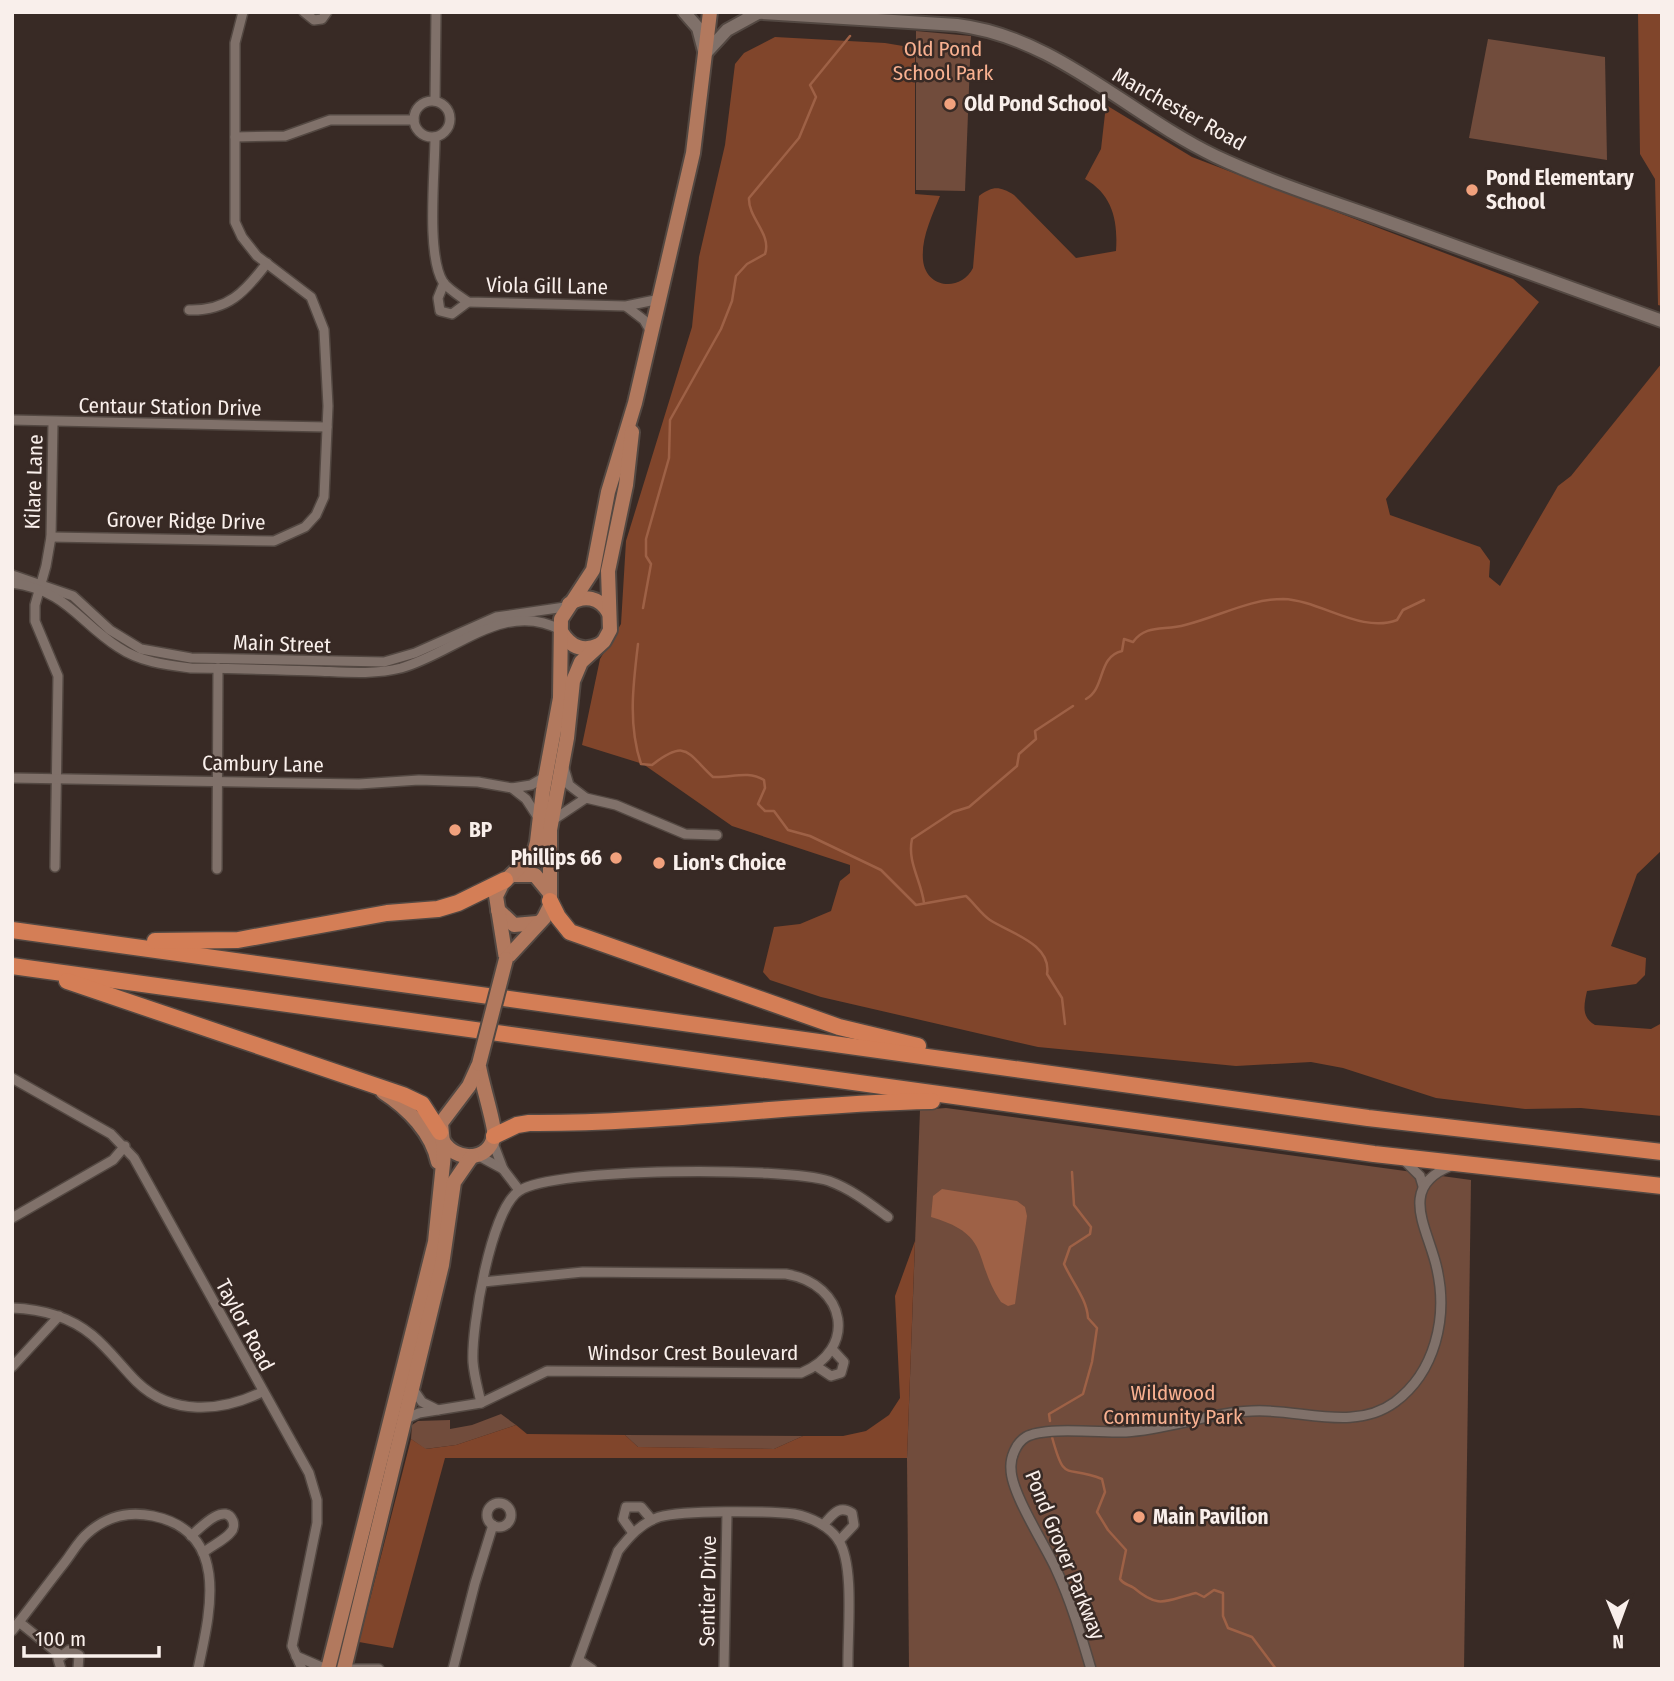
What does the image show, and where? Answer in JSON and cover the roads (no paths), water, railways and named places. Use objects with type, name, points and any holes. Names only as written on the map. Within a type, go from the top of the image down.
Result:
[{"type":"highway","points":[[104,943],[238,940],[387,912],[438,909],[458,903],[508,878]]},
{"type":"highway","points":[[550,897],[558,917],[570,932],[828,1024],[944,1053],[967,1062]]},
{"type":"highway","points":[[12,930],[1368,1118],[1662,1152]]},
{"type":"highway","points":[[17,967],[166,1012],[379,1089],[403,1095],[422,1104],[442,1136]]},
{"type":"highway","points":[[17,967],[1401,1157],[1662,1186]]},
{"type":"highway","points":[[493,1138],[517,1125],[529,1123],[620,1124],[860,1103],[984,1100]]},
{"type":"main road","points":[[506,959],[540,921],[550,897],[545,777],[560,698],[561,631],[567,606],[593,570],[610,481],[635,403],[692,153],[710,12]]},
{"type":"main road","points":[[327,1669],[432,1251],[442,1177],[445,1115],[454,1106],[479,1064],[506,959],[497,892],[534,853],[563,763],[576,671],[610,629],[610,553],[625,485],[635,403]]},
{"type":"main road","points":[[567,606],[589,598],[601,603],[609,613]]},
{"type":"main road","points":[[561,631],[569,642],[580,648],[601,643]]},
{"type":"main road","points":[[508,878],[535,875],[550,897]]},
{"type":"main road","points":[[497,905],[503,918],[514,925],[528,926],[540,921]]},
{"type":"main road","points":[[344,1669],[442,1265],[454,1182],[474,1156],[493,1138],[494,1123],[487,1111],[479,1064]]},
{"type":"main road","points":[[379,1089],[405,1108],[432,1142],[442,1177]]},
{"type":"main road","points":[[454,1106],[472,1103],[487,1111]]},
{"type":"main road","points":[[442,1136],[455,1154],[474,1156]]},
{"type":"street","name":"Grover Ridge Drive","points":[[51,537],[266,541],[296,534],[316,515],[324,497],[327,427],[321,317],[311,297],[251,250],[235,222],[235,43],[243,12]]},
{"type":"street","points":[[304,12],[310,18],[318,20],[327,12]]},
{"type":"street","name":"Viola Gill Lane","points":[[436,12],[435,101],[445,106],[451,116],[449,127],[435,137],[436,263],[444,283],[468,302],[626,306],[660,299]]},
{"type":"street","points":[[684,12],[698,28],[705,54]]},
{"type":"street","points":[[705,54],[727,30],[755,13]]},
{"type":"street","name":"Manchester Road","points":[[755,13],[957,25],[980,28],[1022,41],[1052,56],[1122,102],[1216,156],[1662,321]]},
{"type":"street","points":[[435,101],[420,105],[414,120],[419,131],[435,137]]},
{"type":"street","points":[[235,137],[285,136],[330,120],[414,120]]},
{"type":"street","points":[[189,310],[213,309],[235,300],[267,263]]},
{"type":"street","name":"Viola Gill Lane","points":[[444,283],[438,298],[440,311],[452,314],[468,302]]},
{"type":"street","name":"Viola Gill Lane","points":[[626,306],[643,320],[652,332]]},
{"type":"street","name":"Centaur Station Drive","points":[[12,420],[327,427]]},
{"type":"street","name":"Kilare Lane","points":[[53,423],[51,537],[35,605],[35,621],[58,676],[55,867]]},
{"type":"street","name":"Main Street","points":[[12,575],[73,596],[110,630],[141,649],[191,658],[384,662],[415,653],[496,618],[567,606]]},
{"type":"street","name":"Main Street","points":[[12,583],[41,587],[73,607],[103,635],[135,656],[167,666],[387,671],[419,661],[473,634],[513,620],[537,620],[561,631]]},
{"type":"street","points":[[217,869],[218,668]]},
{"type":"street","points":[[563,763],[569,785],[586,798],[616,805],[685,834],[717,835]]},
{"type":"street","name":"Cambury Lane","points":[[12,778],[359,784],[419,780],[478,782],[512,788],[531,785],[545,777]]},
{"type":"street","points":[[512,788],[526,799],[545,821],[586,798]]},
{"type":"street","name":"Taylor Road","points":[[12,1078],[89,1119],[122,1149],[149,1184],[262,1392],[304,1462],[317,1500],[314,1536],[292,1646],[294,1654]]},
{"type":"street","points":[[493,1138],[503,1169],[519,1191]]},
{"type":"street","points":[[12,1218],[119,1157],[122,1149]]},
{"type":"street","points":[[474,1156],[503,1169]]},
{"type":"street","points":[[1401,1157],[1415,1169],[1423,1186],[1438,1171],[1455,1164]]},
{"type":"street","points":[[481,1403],[475,1378],[473,1341],[483,1282],[501,1212],[519,1191],[540,1182],[609,1173],[782,1174],[830,1182],[856,1194],[888,1217]]},
{"type":"street","name":"Pond Grover Parkway","points":[[1091,1669],[1061,1581],[1013,1481],[1011,1461],[1019,1443],[1033,1434],[1124,1432],[1242,1412],[1266,1411],[1346,1419],[1371,1414],[1393,1403],[1422,1374],[1436,1342],[1439,1284],[1436,1261],[1421,1225],[1423,1186]]},
{"type":"street","points":[[483,1282],[583,1272],[799,1276],[820,1285],[835,1308],[838,1330],[832,1349],[844,1362],[841,1373],[831,1376],[816,1366]]},
{"type":"street","points":[[12,1308],[59,1316],[91,1334],[137,1382],[167,1401],[189,1408],[212,1409],[262,1392]]},
{"type":"street","points":[[12,1367],[59,1316]]},
{"type":"street","name":"Windsor Crest Boulevard","points":[[405,1419],[481,1403],[547,1371],[788,1375],[816,1366],[832,1349]]},
{"type":"street","points":[[412,1389],[422,1402],[438,1410]]},
{"type":"street","points":[[633,1533],[622,1519],[626,1507],[641,1507],[652,1520]]},
{"type":"street","points":[[823,1525],[836,1511],[844,1509],[852,1513],[854,1525],[839,1541]]},
{"type":"street","points":[[12,1631],[87,1533],[111,1518],[135,1513],[156,1516],[173,1523],[191,1536],[203,1552],[212,1587],[198,1669]]},
{"type":"street","points":[[592,1669],[577,1665],[618,1551],[633,1533],[652,1520],[676,1514],[727,1513],[795,1514],[823,1525],[839,1541],[846,1559],[848,1669]]},
{"type":"street","name":"Sentier Drive","points":[[724,1669],[727,1513]]},
{"type":"street","points":[[191,1536],[217,1515],[225,1514],[231,1518],[234,1525],[231,1532],[203,1552]]},
{"type":"street","points":[[453,1669],[493,1525]]},
{"type":"street","points":[[19,1622],[60,1655],[61,1669]]},
{"type":"street","points":[[349,1648],[375,1668]]},
{"type":"street","points":[[60,1655],[66,1651],[76,1652],[81,1662],[78,1669]]},
{"type":"street","points":[[294,1654],[327,1669]]},
{"type":"street","points":[[294,1654],[302,1669]]},
{"type":"street","points":[[351,1669],[375,1668]]},
{"type":"waterway","points":[[643,608],[651,564],[646,556],[646,539],[669,458],[670,420],[721,329],[732,301],[736,276],[747,264],[765,254],[765,240],[752,212],[749,198],[799,138],[816,97],[810,85],[850,36]]},
{"type":"waterway","points":[[1086,699],[1097,688],[1109,659],[1122,651],[1124,639],[1133,642],[1150,630],[1177,627],[1246,605],[1283,599],[1355,620],[1383,623],[1397,620],[1403,610],[1424,600]]},
{"type":"waterway","points":[[638,644],[633,720],[641,764],[652,765],[673,752],[680,751],[692,756],[713,777],[758,777],[764,780],[765,788],[758,804],[765,811],[774,811],[788,830],[810,836],[881,870],[916,905],[966,896],[987,918],[1028,941],[1043,955],[1047,974],[1062,998],[1065,1024]]},
{"type":"waterway","points":[[924,903],[911,855],[912,839],[953,812],[969,807],[1017,766],[1019,754],[1036,739],[1035,731],[1073,706]]},
{"type":"waterway","points":[[1050,1421],[1049,1414],[1083,1394],[1092,1362],[1097,1328],[1088,1318],[1082,1297],[1064,1264],[1070,1247],[1090,1234],[1091,1227],[1074,1205],[1072,1172]]},
{"type":"waterway","points":[[1052,1437],[1064,1467],[1102,1479],[1105,1492],[1097,1512],[1108,1530],[1126,1550],[1120,1579],[1157,1601],[1196,1593],[1204,1597],[1214,1590],[1223,1593],[1223,1616],[1228,1628],[1252,1637],[1276,1669]]},
{"type":"place","name":"Old Pond School","points":[[950,104]]},
{"type":"place","name":"Pond Elementary School","points":[[1472,190]]},
{"type":"place","name":"BP","points":[[455,830]]},
{"type":"place","name":"Phillips 66","points":[[616,858]]},
{"type":"place","name":"Lion's Choice","points":[[659,863]]},
{"type":"place","name":"Main Pavilion","points":[[1139,1517]]},
{"type":"park label","name":"Old Pond School Park","points":[[943,61]]},
{"type":"park label","name":"Wildwood Community Park","points":[[1173,1405]]}]
